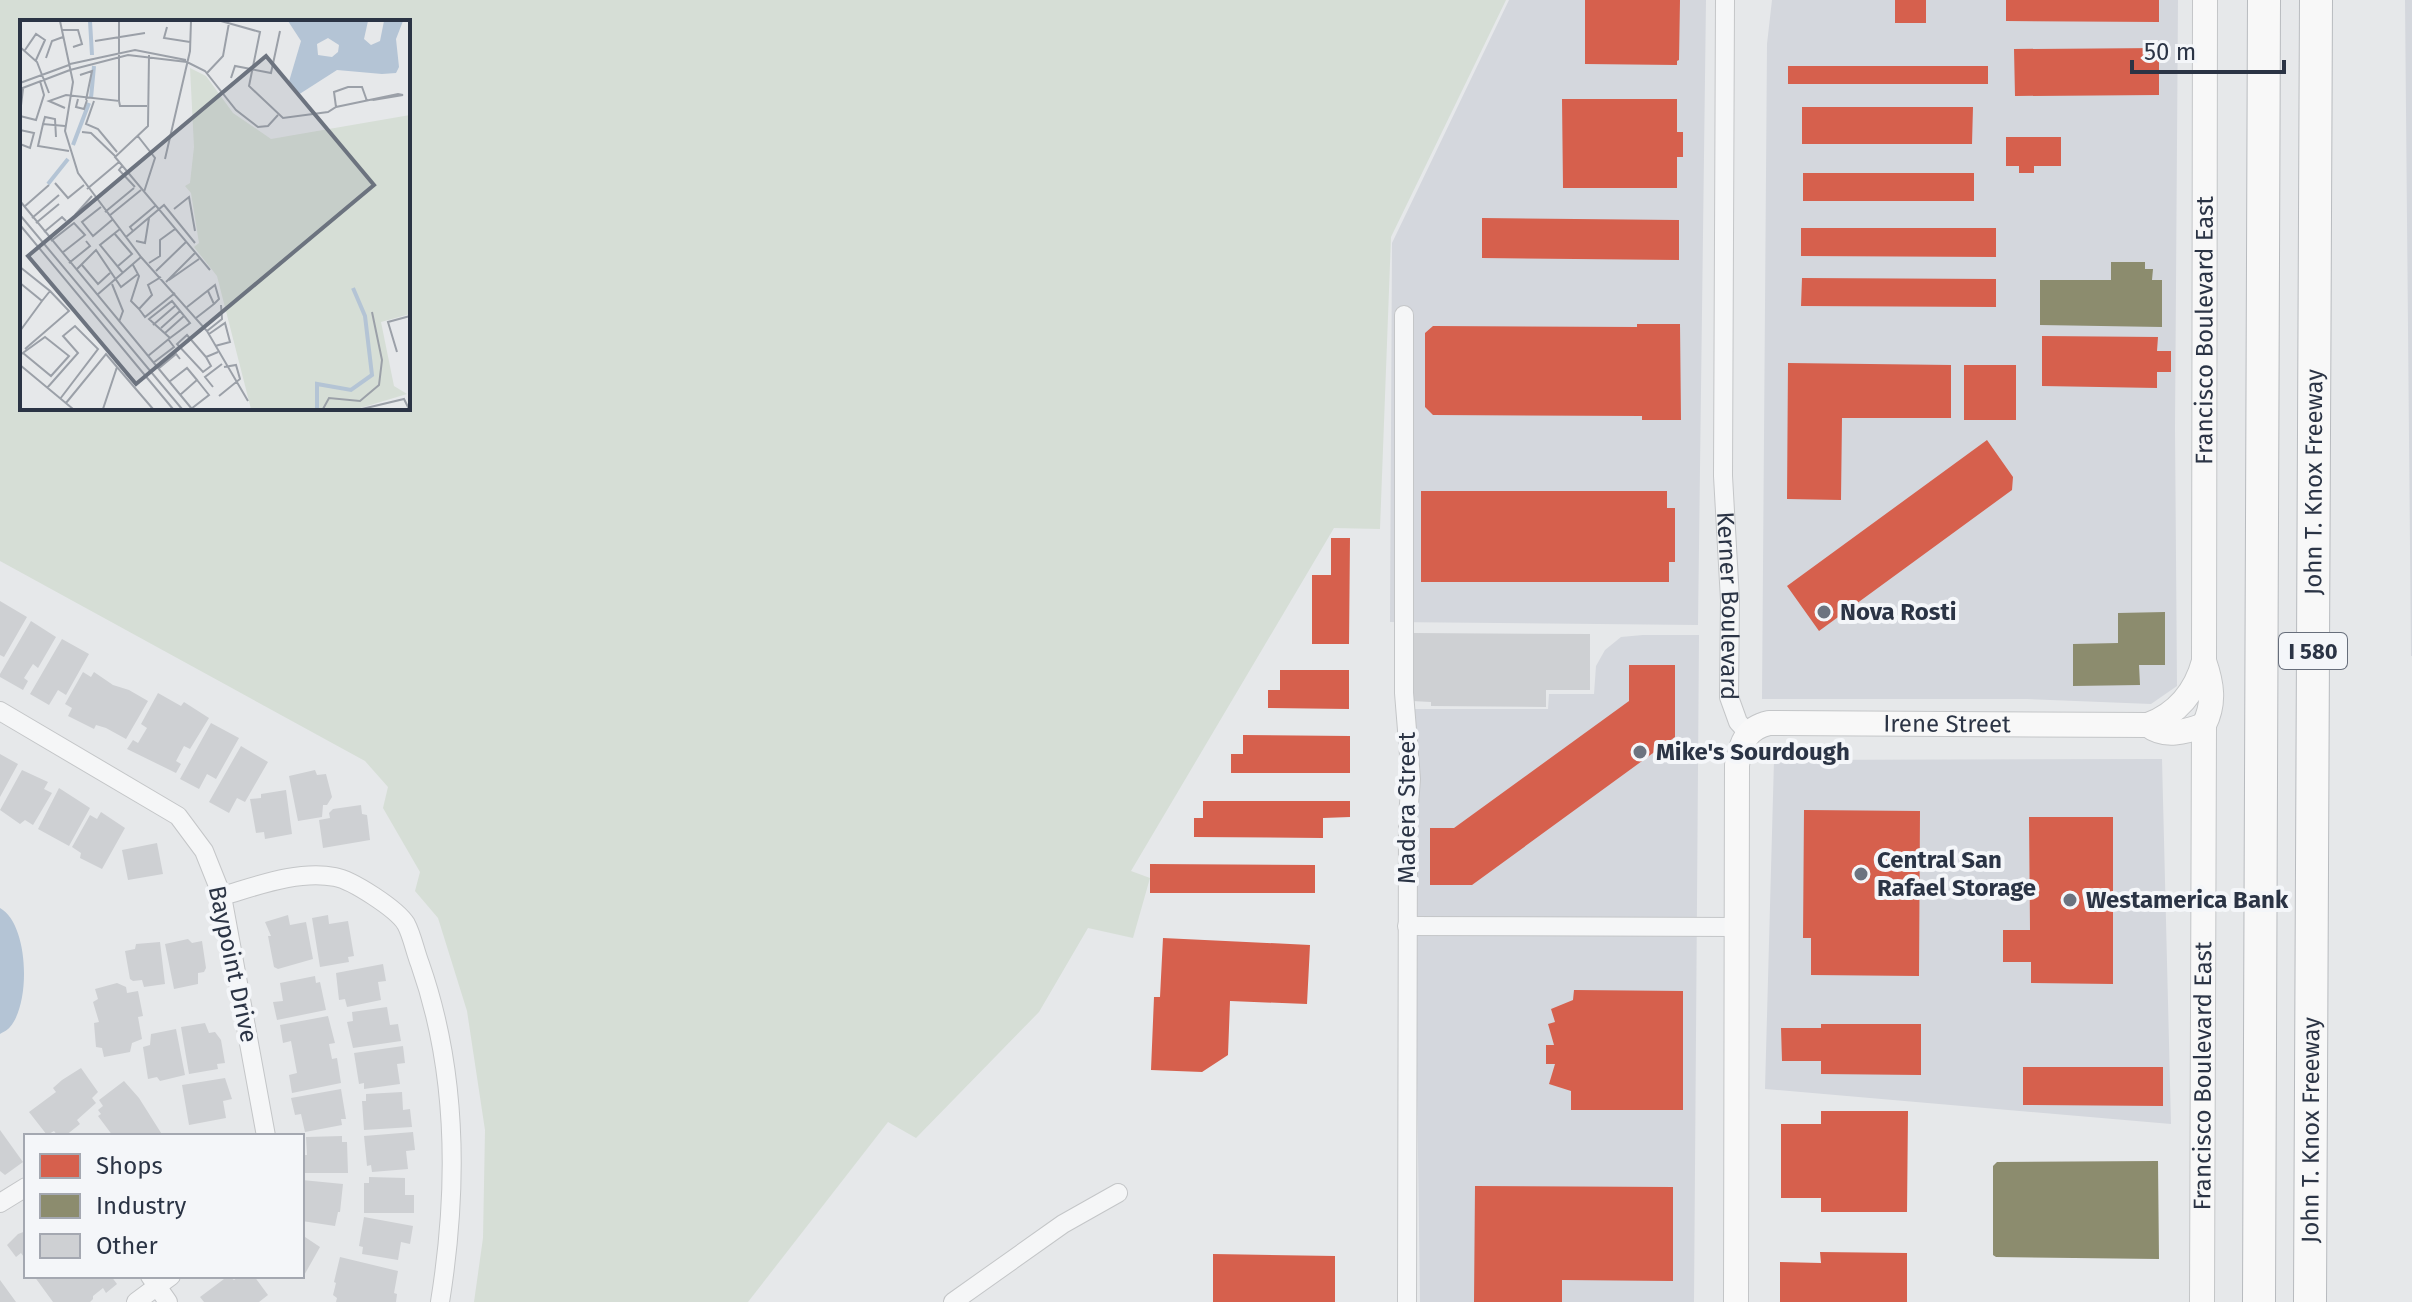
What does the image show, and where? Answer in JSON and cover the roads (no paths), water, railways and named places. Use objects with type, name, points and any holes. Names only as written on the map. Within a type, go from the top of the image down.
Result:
[{"type":"highway","name":"I 580","points":[[2259,1302],[2264,0]]},
{"type":"highway","name":"John T. Knox Freeway","points":[[2310,1302],[2316,0]]},
{"type":"street","name":"Kerner Boulevard","points":[[1725,0],[1723,476],[1730,600],[1729,697],[1738,722],[1748,733],[1742,742],[1737,765],[1736,1302]]},
{"type":"street","name":"Francisco Boulevard East","points":[[2202,1302],[2204,725],[2212,705],[2204,661],[2205,0]]},
{"type":"street","name":"Madera Street","points":[[1404,315],[1404,693],[1411,779],[1407,926],[1407,1302]]},
{"type":"street","name":"Francisco Boulevard East","points":[[2148,725],[2183,702],[2197,681],[2204,661]]},
{"type":"street","name":"Baypoint Drive","points":[[0,711],[178,816],[204,851],[222,896],[266,1134]]},
{"type":"street","name":"Irene Street","points":[[1748,733],[1755,727],[1769,723],[2148,725],[2156,731],[2168,732],[2204,725]]},
{"type":"street","points":[[222,896],[284,878],[336,877],[368,892],[405,922],[431,995],[449,1108],[451,1207],[440,1302]]},
{"type":"street","points":[[1407,926],[1737,927]]},
{"type":"street","points":[[0,1203],[24,1188]]},
{"type":"street","points":[[953,1302],[1063,1224],[1118,1193]]},
{"type":"street","points":[[136,1302],[161,1285]]},
{"type":"water","points":[[0,908],[10,917],[17,930],[24,964],[24,983],[17,1016],[9,1028],[0,1034]]},
{"type":"place","name":"Nova Rosti","points":[[1824,612]]},
{"type":"place","name":"Mike's Sourdough","points":[[1640,752]]},
{"type":"place","name":"Central San Rafael Storage","points":[[1861,874]]},
{"type":"place","name":"Westamerica Bank","points":[[2070,900]]}]
